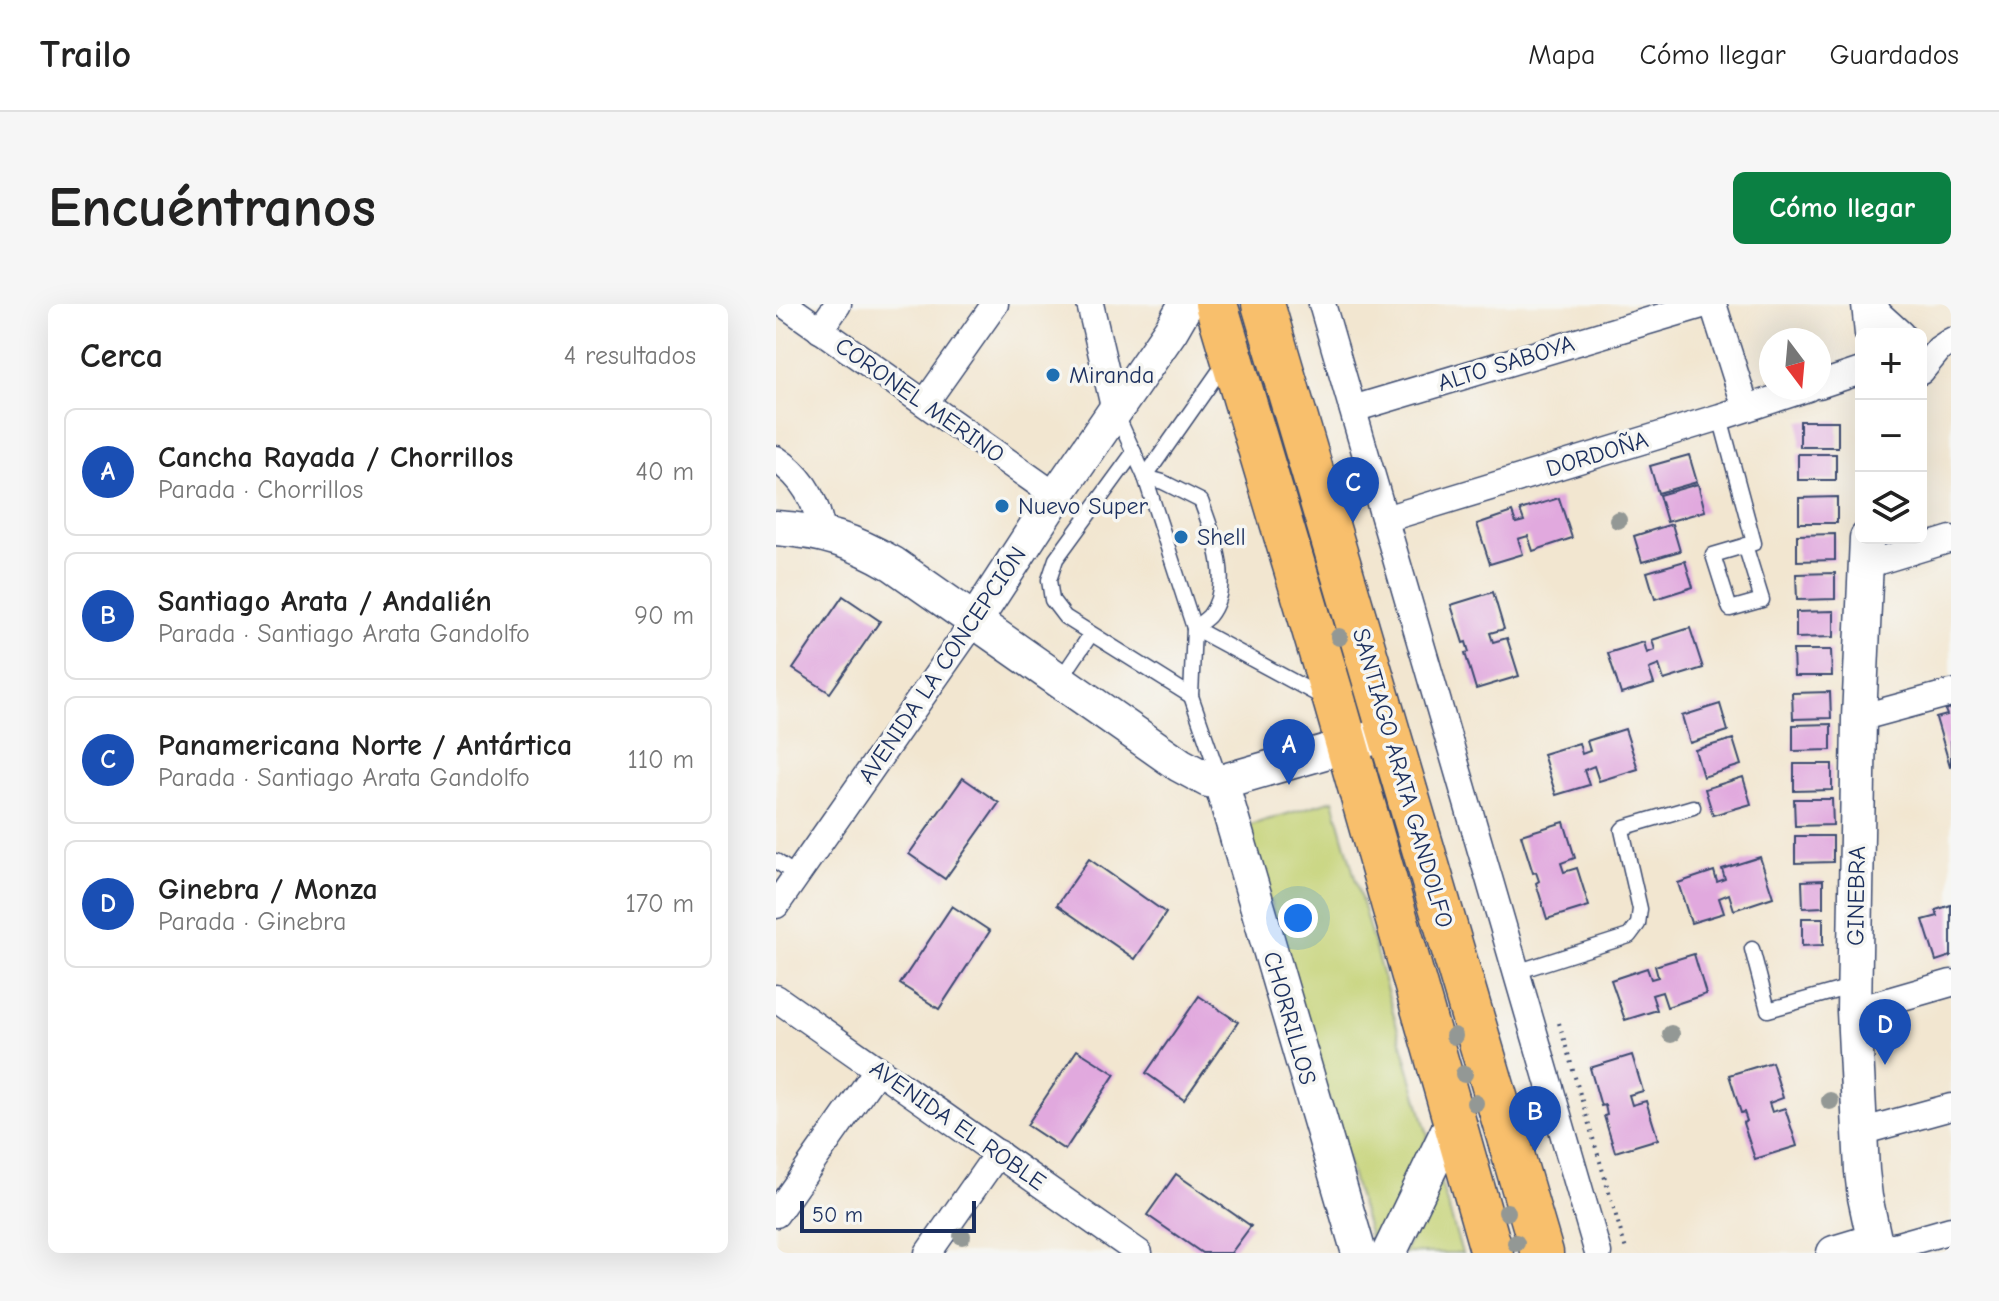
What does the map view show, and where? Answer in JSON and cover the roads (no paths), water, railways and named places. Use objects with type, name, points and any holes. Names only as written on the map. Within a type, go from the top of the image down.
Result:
[{"type":"main road","name":"SANTIAGO ARATA GANDOLFO","points":[[1216,304],[1348,747],[1492,1253]]},
{"type":"main road","name":"SANTIAGO ARATA GANDOLFO","points":[[1263,304],[1542,1253]]},
{"type":"street","name":"CORONEL MERINO","points":[[784,304],[1056,496]]},
{"type":"street","points":[[820,330],[838,304]]},
{"type":"street","points":[[925,403],[995,304]]},
{"type":"street","points":[[1090,304],[1115,411]]},
{"type":"street","name":"AVENIDA LA CONCEPCIÓN","points":[[776,905],[786,868],[974,622],[1186,304]]},
{"type":"street","name":"ALTO SABOYA","points":[[1353,409],[1705,304]]},
{"type":"street","points":[[1713,304],[1746,408]]},
{"type":"street","points":[[1872,304],[1872,328]]},
{"type":"street","points":[[1872,304],[1894,328]]},
{"type":"street","points":[[1325,305],[1598,1253]]},
{"type":"street","points":[[1927,339],[1951,340]]},
{"type":"street","points":[[1927,364],[1951,340]]},
{"type":"street","points":[[1831,381],[1855,373]]},
{"type":"street","name":"DORDOÑA","points":[[1385,519],[1771,400]]},
{"type":"street","points":[[776,459],[794,473],[810,493],[822,533]]},
{"type":"street","points":[[776,528],[822,533],[858,545],[884,559],[1180,765],[1208,780],[1221,782],[1390,733]]},
{"type":"street","points":[[1866,551],[1951,539]]},
{"type":"street","name":"GINEBRA","points":[[1866,551],[1859,718],[1854,999],[1863,1184],[1876,1249]]},
{"type":"street","points":[[1859,718],[1951,693]]},
{"type":"street","name":"CHORRILLOS","points":[[1221,782],[1359,1253]]},
{"type":"street","points":[[1854,999],[1951,983]]},
{"type":"street","name":"AVENIDA EL ROBLE","points":[[776,998],[998,1153],[1124,1249]]},
{"type":"street","points":[[776,1214],[878,1069]]},
{"type":"street","points":[[1860,1132],[1951,1107]]},
{"type":"street","points":[[1389,1253],[1454,1118]]},
{"type":"street","points":[[928,1253],[998,1153]]},
{"type":"street","points":[[1834,1253],[1876,1249],[1951,1230]]},
{"type":"lane","points":[[1145,477],[1220,370],[1228,347]]},
{"type":"lane","points":[[1115,411],[1145,477],[1194,628],[1191,696],[1221,782]]},
{"type":"lane","points":[[1720,417],[1754,543],[1745,545],[1713,555],[1730,609],[1762,600],[1745,545]]},
{"type":"lane","points":[[1134,452],[1056,559],[1049,580],[1052,600],[1065,617],[1191,696]]},
{"type":"lane","points":[[1145,477],[1163,482],[1201,501],[1213,533],[1222,577],[1218,599],[1209,615],[1194,628]]},
{"type":"lane","points":[[1194,628],[1335,703]]},
{"type":"lane","points":[[1060,681],[1091,634]]},
{"type":"lane","points":[[1516,972],[1629,936],[1638,924],[1640,909],[1622,830],[1693,807]]},
{"type":"lane","points":[[1752,949],[1768,1010],[1854,999]]},
{"type":"place","name":"Miranda","points":[[1053,375]]},
{"type":"place","name":"Nuevo Super","points":[[1002,506]]},
{"type":"place","name":"Panamericana Norte / Antártica","points":[[1353,523]]},
{"type":"place","name":"Shell","points":[[1181,537]]},
{"type":"place","name":"Cancha Rayada / Chorrillos","points":[[1289,785]]},
{"type":"place","name":"Ginebra / Monza","points":[[1885,1065]]},
{"type":"place","name":"Santiago Arata / Andalién","points":[[1535,1152]]}]
